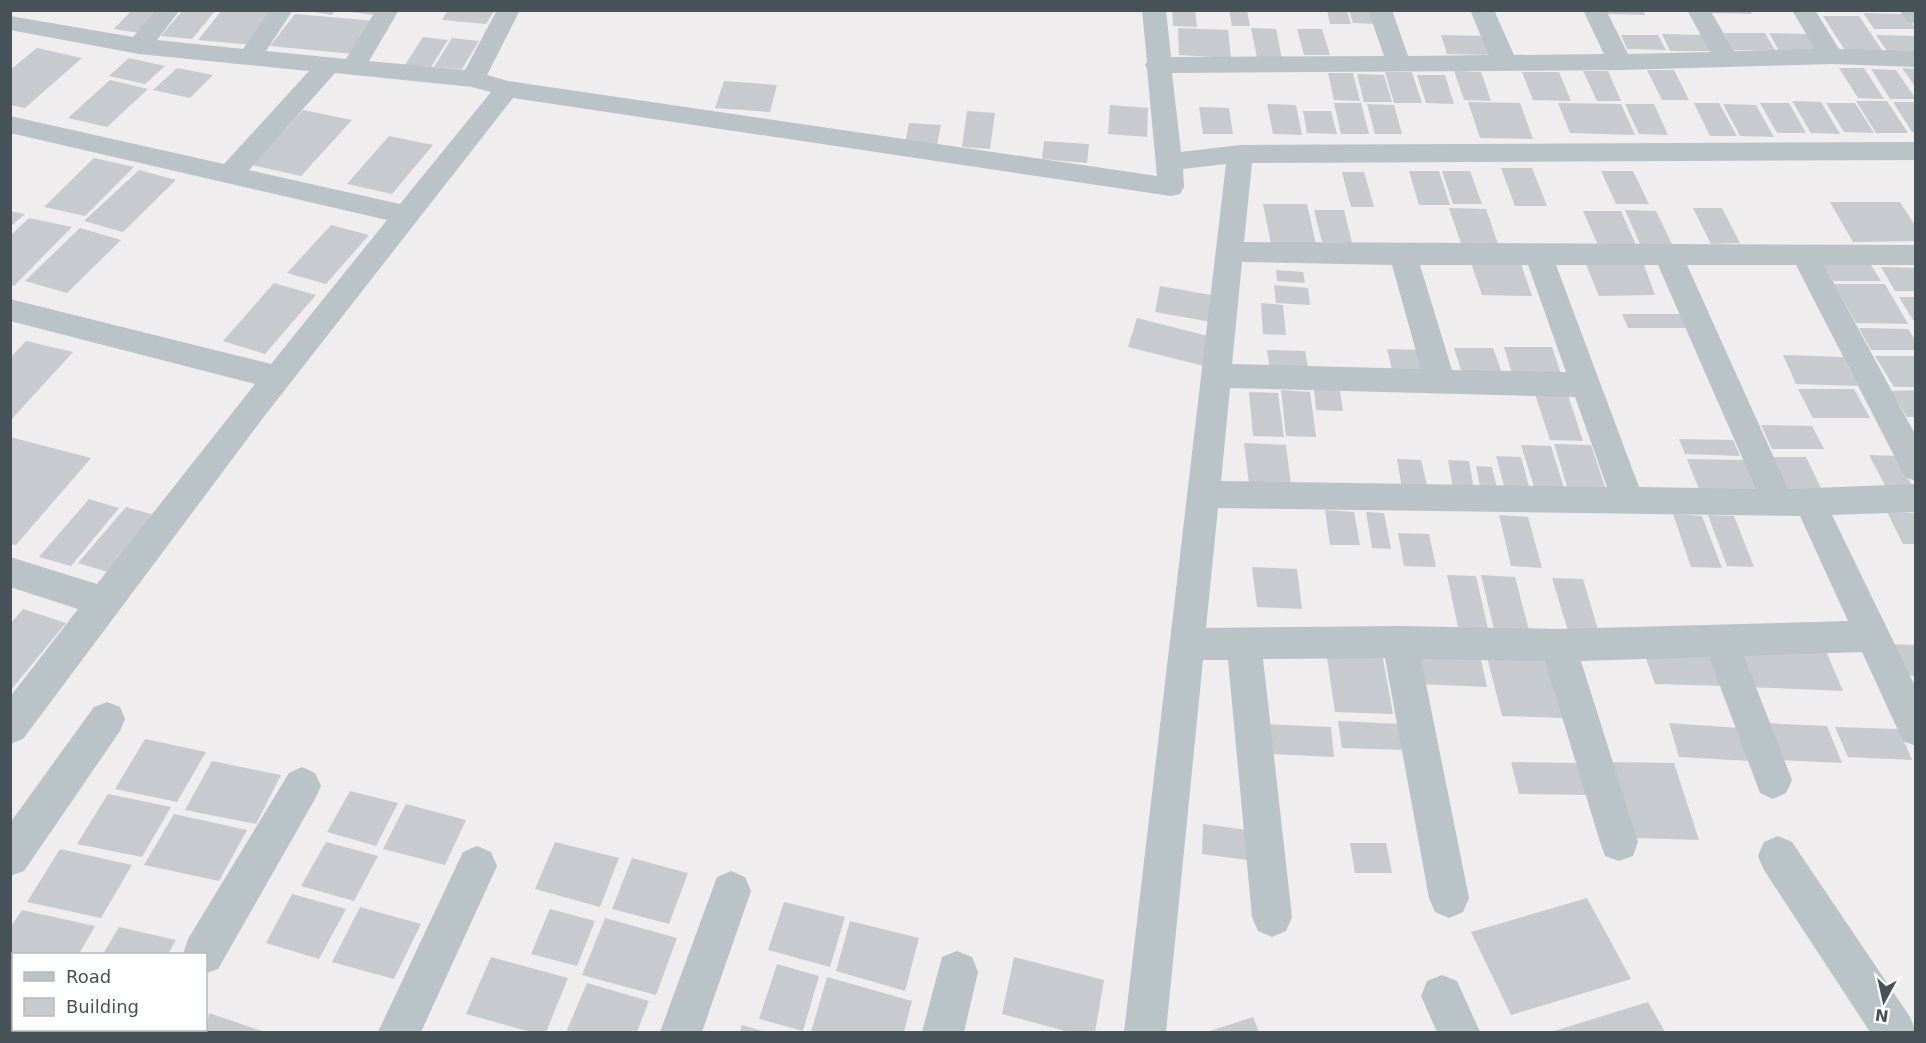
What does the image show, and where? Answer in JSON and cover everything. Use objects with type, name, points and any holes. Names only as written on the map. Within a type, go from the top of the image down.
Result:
[{"type":"street","points":[[19,25],[47,10]]},
{"type":"street","points":[[139,46],[169,10]]},
{"type":"street","points":[[250,56],[282,10]]},
{"type":"street","points":[[230,174],[342,65],[388,10]]},
{"type":"street","points":[[473,79],[509,10]]},
{"type":"street","points":[[19,25],[139,46],[473,79],[507,89],[1170,188],[1157,65],[1154,10]]},
{"type":"street","points":[[1380,10],[1399,64]]},
{"type":"street","points":[[1482,10],[1505,63]]},
{"type":"street","points":[[1594,10],[1620,62]]},
{"type":"street","points":[[1698,10],[1725,57]]},
{"type":"street","points":[[1803,10],[1832,56]]},
{"type":"street","points":[[1910,10],[1916,17]]},
{"type":"street","points":[[1157,65],[1620,62],[1725,57],[1832,56],[1916,59]]},
{"type":"street","points":[[10,727],[278,378],[507,89]]},
{"type":"street","points":[[10,124],[406,215]]},
{"type":"street","points":[[1168,162],[1240,154],[1916,151]]},
{"type":"street","points":[[1145,1032],[1240,154]]},
{"type":"street","points":[[1229,252],[1403,255],[1916,255]]},
{"type":"street","points":[[1403,255],[1440,382]]},
{"type":"street","points":[[1539,255],[1628,501]]},
{"type":"street","points":[[1668,255],[1794,503],[1873,636],[1916,729]]},
{"type":"street","points":[[1805,255],[1916,468]]},
{"type":"street","points":[[10,310],[278,378]]},
{"type":"street","points":[[1216,376],[1585,385]]},
{"type":"street","points":[[1203,494],[1794,503],[1916,498]]},
{"type":"street","points":[[10,572],[104,602]]},
{"type":"street","points":[[1187,644],[1400,642],[1558,645],[1873,636]]},
{"type":"street","points":[[1720,640],[1773,780]]},
{"type":"street","points":[[1400,642],[1449,898]]},
{"type":"street","points":[[1244,643],[1272,917]]},
{"type":"street","points":[[1558,645],[1619,842]]},
{"type":"street","points":[[10,857],[107,719]]},
{"type":"street","points":[[204,953],[302,786]]},
{"type":"street","points":[[1778,856],[1895,1032]]},
{"type":"street","points":[[399,1032],[477,866]]},
{"type":"street","points":[[681,1032],[730,891]]},
{"type":"street","points":[[943,1032],[957,972]]},
{"type":"street","points":[[1442,996],[1459,1032]]},
{"type":"building","points":[[132,10],[162,10],[140,33],[114,29]]},
{"type":"building","points":[[183,10],[216,10],[192,39],[161,36]]},
{"type":"building","points":[[222,10],[279,13],[253,45],[198,40]]},
{"type":"building","points":[[301,10],[335,10],[332,15]]},
{"type":"building","points":[[336,10],[386,10],[382,16]]},
{"type":"building","points":[[448,10],[495,10],[486,24],[442,20]]},
{"type":"building","points":[[1172,10],[1195,10],[1197,27],[1173,26]]},
{"type":"building","points":[[1229,10],[1247,10],[1250,26],[1232,26]]},
{"type":"building","points":[[1327,10],[1347,10],[1351,24],[1330,24]]},
{"type":"building","points":[[1349,10],[1371,10],[1375,24],[1353,23]]},
{"type":"building","points":[[1603,10],[1643,10],[1645,15],[1605,14]]},
{"type":"building","points":[[1708,10],[1750,10],[1752,14],[1709,13]]},
{"type":"building","points":[[1863,13],[1905,14],[1916,29],[1874,29]]},
{"type":"building","points":[[295,14],[376,21],[353,54],[270,46]]},
{"type":"building","points":[[1823,16],[1859,16],[1884,53],[1846,52]]},
{"type":"building","points":[[1178,28],[1228,30],[1231,58],[1179,55]]},
{"type":"building","points":[[1251,28],[1276,29],[1282,59],[1257,58]]},
{"type":"building","points":[[1297,29],[1322,29],[1330,55],[1304,55]]},
{"type":"building","points":[[1724,33],[1765,33],[1775,50],[1733,50]]},
{"type":"building","points":[[1769,33],[1808,34],[1819,51],[1779,51]]},
{"type":"building","points":[[1662,34],[1701,35],[1710,51],[1670,51]]},
{"type":"building","points":[[1441,35],[1486,36],[1493,55],[1447,54]]},
{"type":"building","points":[[1621,35],[1658,35],[1666,50],[1627,49]]},
{"type":"building","points":[[1876,35],[1916,36],[1916,54],[1889,54]]},
{"type":"building","points":[[423,37],[448,40],[431,67],[405,65]]},
{"type":"building","points":[[452,38],[479,41],[462,69],[434,67]]},
{"type":"building","points":[[37,48],[82,58],[25,108],[10,105],[10,70]]},
{"type":"building","points":[[129,58],[165,66],[145,84],[109,76]]},
{"type":"building","points":[[177,68],[213,75],[190,98],[153,90]]},
{"type":"building","points":[[1839,68],[1864,68],[1884,99],[1858,98]]},
{"type":"building","points":[[1902,68],[1916,69],[1916,88]]},
{"type":"building","points":[[1871,69],[1896,70],[1916,99],[1890,99]]},
{"type":"building","points":[[1647,70],[1674,70],[1689,100],[1662,100]]},
{"type":"building","points":[[1454,71],[1481,72],[1491,101],[1464,100]]},
{"type":"building","points":[[1583,71],[1608,71],[1621,101],[1597,101]]},
{"type":"building","points":[[1385,72],[1412,72],[1422,103],[1394,103]]},
{"type":"building","points":[[1522,72],[1559,72],[1571,101],[1533,100]]},
{"type":"building","points":[[1328,73],[1353,73],[1360,101],[1334,100]]},
{"type":"building","points":[[1357,74],[1384,75],[1392,102],[1364,102]]},
{"type":"building","points":[[1417,75],[1445,75],[1454,104],[1426,103]]},
{"type":"building","points":[[110,80],[148,89],[107,127],[68,118]]},
{"type":"building","points":[[724,81],[777,85],[770,112],[715,108]]},
{"type":"building","points":[[1792,101],[1821,102],[1840,134],[1811,133]]},
{"type":"building","points":[[1856,101],[1887,101],[1908,133],[1876,133]]},
{"type":"building","points":[[1468,102],[1520,103],[1533,139],[1480,138]]},
{"type":"building","points":[[1893,102],[1916,102],[1916,132],[1912,132]]},
{"type":"building","points":[[1334,103],[1361,103],[1369,134],[1341,134]]},
{"type":"building","points":[[1558,103],[1621,104],[1635,135],[1570,133]]},
{"type":"building","points":[[1694,103],[1719,103],[1737,136],[1710,136]]},
{"type":"building","points":[[1760,103],[1789,103],[1806,133],[1777,133]]},
{"type":"building","points":[[1826,103],[1855,103],[1874,133],[1844,132]]},
{"type":"building","points":[[1267,104],[1296,105],[1302,135],[1273,134]]},
{"type":"building","points":[[1367,104],[1394,105],[1402,134],[1375,134]]},
{"type":"building","points":[[1625,104],[1654,104],[1668,135],[1639,134]]},
{"type":"building","points":[[1723,104],[1756,105],[1774,137],[1740,136]]},
{"type":"building","points":[[1110,105],[1148,108],[1147,137],[1108,134]]},
{"type":"building","points":[[1199,107],[1229,108],[1233,134],[1203,134]]},
{"type":"building","points":[[303,110],[352,120],[301,176],[252,165]]},
{"type":"building","points":[[967,111],[995,113],[990,149],[962,147]]},
{"type":"building","points":[[1303,111],[1331,111],[1337,134],[1307,133]]},
{"type":"building","points":[[909,123],[941,125],[937,145],[905,143]]},
{"type":"building","points":[[389,136],[433,145],[392,194],[347,184]]},
{"type":"building","points":[[1044,141],[1089,144],[1087,163],[1042,159]]},
{"type":"building","points":[[94,158],[134,167],[85,216],[44,207]]},
{"type":"building","points":[[1501,168],[1532,168],[1547,206],[1515,206]]},
{"type":"building","points":[[139,170],[176,180],[123,232],[84,221]]},
{"type":"building","points":[[1409,171],[1439,171],[1450,205],[1419,205]]},
{"type":"building","points":[[1442,171],[1470,171],[1482,204],[1453,204]]},
{"type":"building","points":[[1601,171],[1633,171],[1649,204],[1616,204]]},
{"type":"building","points":[[1342,172],[1364,172],[1374,207],[1351,207]]},
{"type":"building","points":[[1830,202],[1900,202],[1916,227],[1916,241],[1853,242]]},
{"type":"building","points":[[1263,204],[1307,204],[1316,244],[1271,244]]},
{"type":"building","points":[[1449,208],[1486,209],[1499,247],[1462,246]]},
{"type":"building","points":[[1693,208],[1722,208],[1740,243],[1711,244]]},
{"type":"building","points":[[1314,210],[1344,210],[1352,243],[1322,242]]},
{"type":"building","points":[[1625,210],[1656,211],[1672,244],[1640,244]]},
{"type":"building","points":[[10,211],[25,214],[10,227]]},
{"type":"building","points":[[1583,211],[1621,211],[1636,245],[1598,245]]},
{"type":"building","points":[[29,218],[72,227],[14,286],[10,285],[10,236]]},
{"type":"building","points":[[331,225],[369,235],[326,284],[287,273]]},
{"type":"building","points":[[80,228],[121,240],[67,293],[25,281]]},
{"type":"building","points":[[1585,262],[1644,265],[1655,295],[1599,296]]},
{"type":"building","points":[[1471,263],[1521,264],[1532,296],[1482,295]]},
{"type":"building","points":[[1824,265],[1871,265],[1881,281],[1833,281]]},
{"type":"building","points":[[1881,267],[1916,268],[1916,291],[1895,291]]},
{"type":"building","points":[[1276,270],[1303,272],[1305,283],[1277,281]]},
{"type":"building","points":[[274,283],[316,295],[265,354],[223,341]]},
{"type":"building","points":[[1834,284],[1885,284],[1908,324],[1856,323]]},
{"type":"building","points":[[1274,285],[1308,288],[1310,305],[1276,303]]},
{"type":"building","points":[[1160,286],[1222,297],[1217,323],[1155,312]]},
{"type":"building","points":[[1899,297],[1916,297],[1916,320],[1913,320]]},
{"type":"building","points":[[1261,303],[1283,305],[1286,335],[1263,334]]},
{"type":"building","points":[[1622,314],[1681,314],[1687,328],[1628,328]]},
{"type":"building","points":[[1137,318],[1212,337],[1204,366],[1128,347]]},
{"type":"building","points":[[1859,328],[1908,329],[1916,341],[1916,350],[1871,350]]},
{"type":"building","points":[[26,341],[73,352],[10,421],[10,358]]},
{"type":"building","points":[[1504,347],[1552,347],[1563,380],[1514,380]]},
{"type":"building","points":[[1454,348],[1493,348],[1502,373],[1462,373]]},
{"type":"building","points":[[1387,349],[1425,350],[1430,371],[1392,370]]},
{"type":"building","points":[[1267,350],[1305,351],[1309,372],[1270,371]]},
{"type":"building","points":[[1783,355],[1843,357],[1858,386],[1796,384]]},
{"type":"building","points":[[1875,356],[1916,356],[1916,387],[1894,387]]},
{"type":"building","points":[[1314,389],[1340,390],[1343,411],[1316,410]]},
{"type":"building","points":[[1798,389],[1854,389],[1870,418],[1813,418]]},
{"type":"building","points":[[1281,390],[1310,392],[1316,437],[1286,436]]},
{"type":"building","points":[[1916,390],[1916,417],[1907,417],[1891,391]]},
{"type":"building","points":[[1249,392],[1278,393],[1284,437],[1253,436]]},
{"type":"building","points":[[1535,394],[1568,395],[1583,441],[1550,440]]},
{"type":"building","points":[[1761,425],[1812,426],[1824,449],[1772,449]]},
{"type":"building","points":[[10,437],[91,458],[16,545],[10,544]]},
{"type":"building","points":[[1679,439],[1733,440],[1740,456],[1685,454]]},
{"type":"building","points":[[1244,443],[1286,445],[1291,486],[1249,484]]},
{"type":"building","points":[[1554,444],[1591,445],[1607,493],[1569,493]]},
{"type":"building","points":[[1521,445],[1551,446],[1565,491],[1535,490]]},
{"type":"building","points":[[1869,455],[1896,456],[1915,491],[1888,491]]},
{"type":"building","points":[[1496,456],[1521,457],[1531,494],[1506,493]]},
{"type":"building","points":[[1769,457],[1806,457],[1823,492],[1785,492]]},
{"type":"building","points":[[1397,459],[1421,460],[1428,490],[1402,489]]},
{"type":"building","points":[[1687,459],[1745,460],[1759,494],[1700,492]]},
{"type":"building","points":[[1448,460],[1469,461],[1474,489],[1453,488]]},
{"type":"building","points":[[1476,466],[1492,467],[1498,493],[1481,492]]},
{"type":"building","points":[[89,499],[119,508],[71,566],[39,557]]},
{"type":"building","points":[[126,507],[158,516],[111,573],[78,563]]},
{"type":"building","points":[[1325,510],[1354,512],[1360,545],[1330,545]]},
{"type":"building","points":[[1366,512],[1384,513],[1391,549],[1372,548]]},
{"type":"building","points":[[1887,512],[1916,513],[1916,544],[1903,544]]},
{"type":"building","points":[[1673,514],[1702,516],[1722,568],[1691,567]]},
{"type":"building","points":[[1499,515],[1528,517],[1542,568],[1511,566]]},
{"type":"building","points":[[1708,515],[1734,516],[1754,567],[1727,566]]},
{"type":"building","points":[[1398,533],[1429,534],[1436,567],[1404,566]]},
{"type":"building","points":[[1252,567],[1297,569],[1302,609],[1257,607]]},
{"type":"building","points":[[1447,575],[1476,576],[1488,629],[1458,627]]},
{"type":"building","points":[[1481,575],[1515,577],[1529,630],[1494,629]]},
{"type":"building","points":[[1552,578],[1583,579],[1599,633],[1568,631]]},
{"type":"building","points":[[23,609],[66,623],[10,691],[10,624]]},
{"type":"building","points":[[1887,644],[1916,645],[1916,676],[1901,675]]},
{"type":"building","points":[[1734,648],[1826,651],[1843,691],[1748,687]]},
{"type":"building","points":[[1643,650],[1712,651],[1725,686],[1655,684]]},
{"type":"building","points":[[1326,651],[1382,653],[1393,714],[1335,712]]},
{"type":"building","points":[[1412,653],[1480,655],[1487,687],[1418,684]]},
{"type":"building","points":[[1487,657],[1546,657],[1563,718],[1502,716]]},
{"type":"building","points":[[1338,721],[1401,724],[1406,750],[1342,748]]},
{"type":"building","points":[[1669,723],[1739,728],[1750,761],[1679,757]]},
{"type":"building","points":[[1764,723],[1827,726],[1842,763],[1778,760]]},
{"type":"building","points":[[1267,724],[1331,727],[1334,757],[1271,754]]},
{"type":"building","points":[[1835,727],[1899,729],[1912,760],[1848,757]]},
{"type":"building","points":[[145,739],[206,752],[177,802],[115,789]]},
{"type":"building","points":[[212,761],[281,775],[256,824],[185,810]]},
{"type":"building","points":[[1511,762],[1580,763],[1589,795],[1519,794]]},
{"type":"building","points":[[1611,762],[1674,763],[1699,840],[1634,838]]},
{"type":"building","points":[[350,791],[398,803],[376,846],[327,832]]},
{"type":"building","points":[[108,794],[171,807],[142,857],[77,844]]},
{"type":"building","points":[[406,804],[466,820],[445,865],[383,849]]},
{"type":"building","points":[[174,814],[247,830],[219,881],[144,865]]},
{"type":"building","points":[[1203,824],[1254,831],[1254,861],[1202,854]]},
{"type":"building","points":[[326,842],[378,856],[354,901],[301,886]]},
{"type":"building","points":[[555,842],[619,858],[600,907],[535,889]]},
{"type":"building","points":[[1350,843],[1386,843],[1392,873],[1355,873]]},
{"type":"building","points":[[60,849],[132,865],[101,918],[27,902]]},
{"type":"building","points":[[632,858],[688,873],[669,924],[612,909]]},
{"type":"building","points":[[292,894],[346,909],[319,959],[266,943]]},
{"type":"building","points":[[1587,898],[1631,979],[1511,1015],[1471,932]]},
{"type":"building","points":[[784,902],[845,917],[830,967],[768,950]]},
{"type":"building","points":[[360,907],[421,924],[394,979],[332,962]]},
{"type":"building","points":[[550,909],[595,921],[577,966],[531,954]]},
{"type":"building","points":[[22,910],[95,926],[80,953],[12,953],[12,969],[10,969],[10,928]]},
{"type":"building","points":[[605,918],[677,938],[656,995],[582,975]]},
{"type":"building","points":[[850,921],[919,938],[905,991],[836,971]]},
{"type":"building","points":[[119,927],[176,940],[169,953],[104,953]]},
{"type":"building","points":[[491,957],[568,978],[546,1032],[531,1032],[466,1014]]},
{"type":"building","points":[[1014,957],[1104,980],[1095,1032],[1069,1032],[1002,1014]]},
{"type":"building","points":[[777,964],[819,976],[803,1031],[759,1019]]},
{"type":"building","points":[[10,974],[12,974],[12,1031],[32,1031],[10,1032]]},
{"type":"building","points":[[827,977],[912,1001],[904,1032],[811,1032]]},
{"type":"building","points":[[587,983],[649,1001],[637,1032],[566,1032]]},
{"type":"building","points":[[1648,1002],[1665,1032],[1551,1032]]},
{"type":"building","points":[[209,1013],[265,1032],[197,1032],[207,1031]]},
{"type":"building","points":[[1253,1017],[1259,1032],[1207,1032]]},
{"type":"building","points":[[742,1025],[766,1032],[740,1032]]},
{"type":"building","points":[[61,1031],[128,1031],[127,1032]]}]
